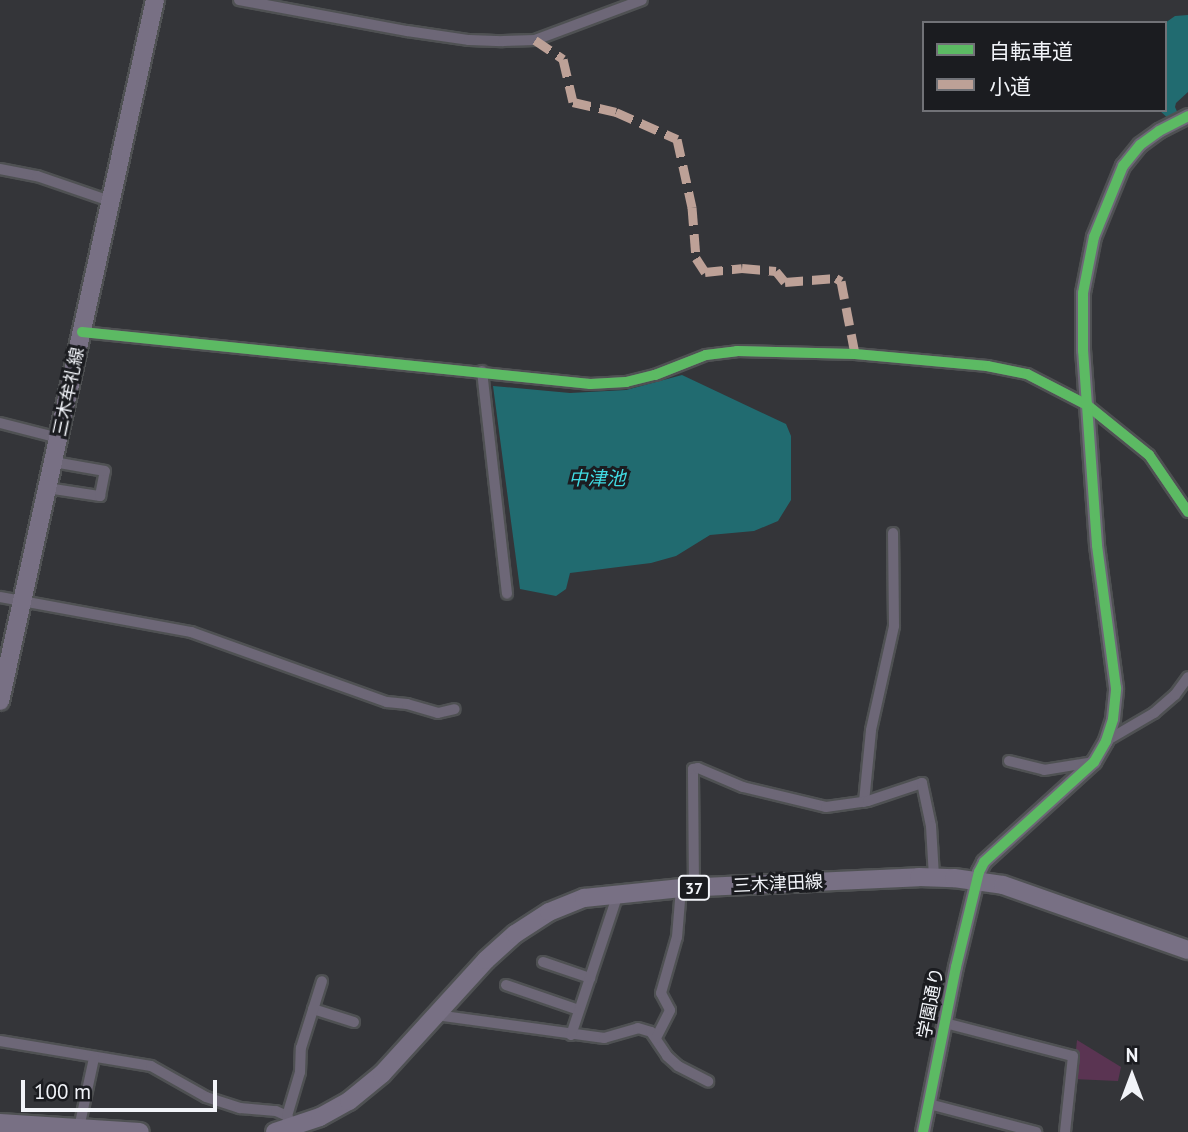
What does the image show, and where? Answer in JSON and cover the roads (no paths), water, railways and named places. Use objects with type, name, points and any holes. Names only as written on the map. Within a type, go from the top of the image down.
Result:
[{"type":"main road","name":"三木牟礼線","points":[[0,701],[155,0]]},
{"type":"main road","name":"三木津田線","points":[[275,1132],[290,1122],[320,1117],[349,1101],[382,1074],[486,960],[515,934],[550,912],[584,898],[687,888],[934,877],[1003,885],[1188,950]]},
{"type":"main road","points":[[0,1123],[140,1132]]},
{"type":"street","points":[[239,0],[407,31],[469,40],[503,41],[535,40],[642,0]]},
{"type":"street","points":[[974,882],[984,862],[1094,762],[1106,741],[1113,719],[1116,688],[1097,545],[1082,319],[1087,265],[1094,237],[1123,166],[1140,145],[1159,131],[1188,117]]},
{"type":"street","points":[[0,169],[37,176],[110,201]]},
{"type":"street","points":[[82,331],[590,384],[626,382],[655,375],[706,355],[737,351],[855,354],[987,366],[1027,374],[1087,405],[1149,455],[1188,512]]},
{"type":"street","points":[[482,371],[507,594]]},
{"type":"street","points":[[0,423],[59,438]]},
{"type":"street","points":[[47,488],[100,496],[105,471],[54,461]]},
{"type":"street","points":[[864,802],[871,730],[894,626],[893,534]]},
{"type":"street","points":[[0,597],[191,632],[387,702],[407,704],[439,713],[455,709]]},
{"type":"street","points":[[1106,741],[1154,713],[1175,695],[1188,677]]},
{"type":"street","points":[[1009,761],[1044,770],[1094,762]]},
{"type":"street","points":[[656,1038],[670,1010],[661,993],[687,888],[693,769],[703,768],[743,788],[826,807],[864,802],[922,783],[931,826],[934,877]]},
{"type":"street","name":"学園通り","points":[[923,1132],[974,882]]},
{"type":"street","points":[[571,1035],[618,894]]},
{"type":"street","points":[[543,962],[590,978]]},
{"type":"street","points":[[0,1041],[151,1066],[206,1097],[240,1108],[276,1111],[290,1122],[300,1072],[301,1048],[322,981]]},
{"type":"street","points":[[506,985],[579,1010]]},
{"type":"street","points":[[313,1009],[354,1022]]},
{"type":"street","points":[[436,1015],[604,1038],[638,1028],[651,1032],[667,1056],[678,1066],[708,1081]]},
{"type":"street","points":[[945,1023],[1073,1056],[1065,1132]]},
{"type":"street","points":[[79,1128],[94,1058]]},
{"type":"street","points":[[929,1104],[1036,1132]]},
{"type":"water","points":[[1188,15],[1188,92],[1176,103],[1180,118],[1172,122],[1161,112],[1167,112],[1167,22],[1175,16]]},
{"type":"water","name":"中津池","points":[[682,375],[786,424],[791,436],[791,500],[778,521],[754,531],[710,535],[676,556],[651,563],[570,573],[566,589],[556,596],[520,589],[493,386],[570,393],[626,390]]}]
